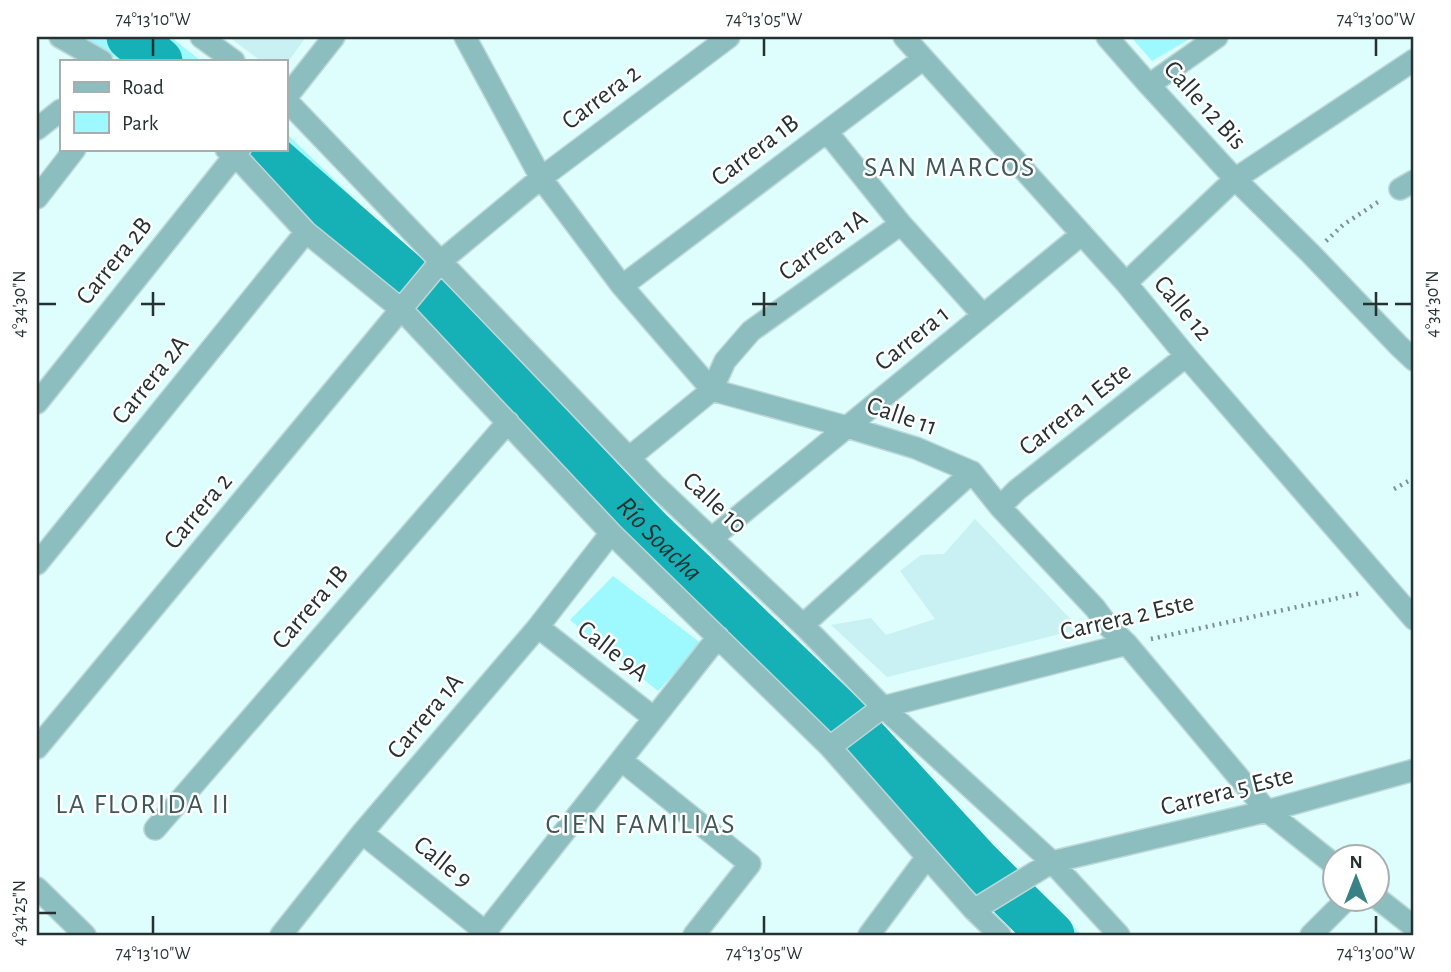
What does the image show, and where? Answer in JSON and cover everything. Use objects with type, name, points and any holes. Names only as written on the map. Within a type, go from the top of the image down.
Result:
[{"type":"street","points":[[60,37],[100,60]]},
{"type":"street","points":[[201,37],[233,60]]},
{"type":"street","points":[[287,96],[334,37]]},
{"type":"street","points":[[465,37],[541,178],[621,286],[712,390]]},
{"type":"street","name":"Carrera 2","points":[[541,178],[729,37]]},
{"type":"street","name":"Calle 12","points":[[904,37],[1126,283],[1414,619]]},
{"type":"street","name":"Calle 12 Bis","points":[[1107,37],[1235,179],[1414,360]]},
{"type":"street","points":[[1149,86],[1217,37]]},
{"type":"street","name":"Carrera 1B","points":[[621,286],[923,59]]},
{"type":"street","points":[[1126,283],[1235,179],[1414,60]]},
{"type":"street","name":"Calle 10","points":[[287,101],[439,264],[656,485],[803,625],[880,708],[1052,862],[1119,935]]},
{"type":"street","points":[[37,129],[60,111]]},
{"type":"street","points":[[827,132],[901,224],[983,315]]},
{"type":"street","points":[[37,198],[74,150]]},
{"type":"street","points":[[234,151],[306,232],[405,307],[508,422],[615,528],[718,637],[832,745],[927,858],[1000,935]]},
{"type":"street","name":"Carrera 2B","points":[[37,403],[234,151]]},
{"type":"street","points":[[439,264],[541,178]]},
{"type":"street","name":"Carrera 1A","points":[[630,457],[712,390],[725,361],[751,331],[901,224]]},
{"type":"street","name":"Carrera 2A","points":[[38,558],[306,232]]},
{"type":"street","name":"Carrera 1","points":[[712,538],[1082,234]]},
{"type":"street","name":"Carrera 2","points":[[37,748],[439,264]]},
{"type":"street","name":"Carrera 1 Este","points":[[1000,508],[1017,490],[1186,356]]},
{"type":"street","name":"Calle 11","points":[[712,390],[916,448],[972,472],[1000,508],[1127,644],[1267,811],[1322,855]]},
{"type":"street","name":"Carrera 1B","points":[[155,829],[508,422]]},
{"type":"street","points":[[803,625],[972,472]]},
{"type":"street","name":"Carrera 1A","points":[[281,935],[362,833],[538,627],[615,528]]},
{"type":"street","name":"Calle 9A","points":[[538,627],[654,718]]},
{"type":"street","points":[[486,934],[718,637]]},
{"type":"street","name":"Carrera 2 Este","points":[[880,708],[1127,644]]},
{"type":"street","points":[[832,745],[880,708]]},
{"type":"street","points":[[621,760],[750,864],[694,935]]},
{"type":"street","name":"Carrera 5 Este","points":[[1052,862],[1267,811],[1414,771]]},
{"type":"street","name":"Calle 9","points":[[362,833],[486,934]]},
{"type":"street","points":[[869,935],[927,858]]},
{"type":"street","points":[[974,910],[1052,862]]},
{"type":"street","points":[[37,888],[85,935]]},
{"type":"street","points":[[1392,910],[1414,927]]},
{"type":"street","points":[[1311,935],[1334,912]]},
{"type":"path","points":[[1311,254],[1343,225],[1407,185]]},
{"type":"path","points":[[1394,489],[1414,478]]},
{"type":"path","points":[[615,528],[647,495]]},
{"type":"path","name":"Carrera 2 Este","points":[[1127,644],[1386,587]]},
{"type":"shaded area","points":[[229,37],[306,37],[287,63],[287,60],[260,60]]},
{"type":"shaded area","points":[[975,519],[1080,629],[887,677],[831,625],[871,618],[886,635],[935,619],[900,571],[921,555],[944,554]]},
{"type":"green space","points":[[82,37],[171,37],[200,60],[118,60]]},
{"type":"green space","points":[[1131,37],[1193,37],[1152,61]]},
{"type":"green space","points":[[287,134],[431,273],[647,495],[870,716],[1082,935],[1020,935],[619,524],[409,301],[228,150],[287,150]]},
{"type":"green space","points":[[613,576],[702,644],[658,691],[570,620]]},
{"type":"waterway","name":"Río Soacha","points":[[130,37],[158,60]]},
{"type":"waterway","name":"Río Soacha","points":[[262,150],[406,276],[649,531],[849,722],[978,863],[1051,935]]},
{"type":"district","name":"SAN MARCOS","points":[[950,168]]},
{"type":"district","name":"LA FLORIDA II","points":[[143,805]]},
{"type":"district","name":"CIEN FAMILIAS","points":[[641,825]]}]
